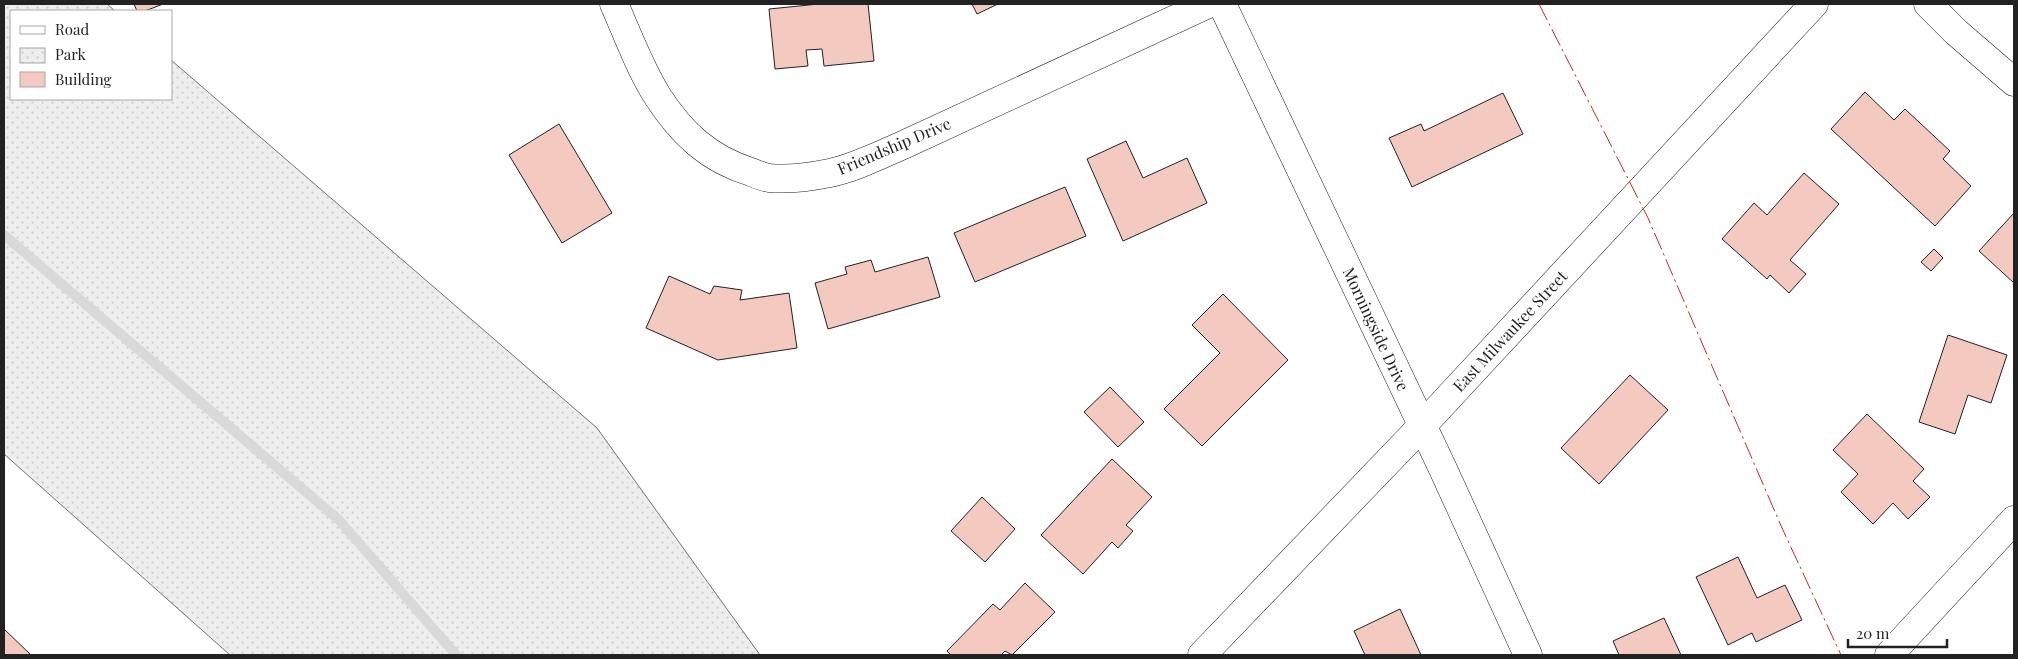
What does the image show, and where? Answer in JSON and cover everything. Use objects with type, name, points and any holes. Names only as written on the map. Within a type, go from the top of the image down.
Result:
[{"type":"street","name":"Friendship Drive","points":[[614,4],[658,97],[682,129],[703,149],[729,165],[767,178],[797,178],[831,173],[856,165],[901,146],[1208,4]]},
{"type":"street","name":"Morningside Drive","points":[[1222,4],[1528,655]]},
{"type":"street","name":"East Milwaukee Street","points":[[1202,655],[1422,426],[1814,4]]},
{"type":"street","points":[[1928,4],[1956,32],[2014,82]]},
{"type":"street","points":[[1889,655],[2014,520]]},
{"type":"green space","points":[[4,4],[107,4],[114,10],[10,10],[10,100],[172,100],[172,61],[597,428],[760,655],[230,655],[4,454]]},
{"type":"building","points":[[134,4],[163,4],[148,10],[137,10]]},
{"type":"building","points":[[819,4],[868,4],[874,61],[824,66],[822,49],[806,50],[808,66],[775,69],[769,9]]},
{"type":"building","points":[[972,4],[998,4],[977,14]]},
{"type":"building","points":[[1865,92],[1894,120],[1905,109],[1950,151],[1943,159],[1971,186],[1935,226],[1831,129]]},
{"type":"building","points":[[1503,93],[1523,134],[1412,187],[1389,138],[1421,124],[1424,131]]},
{"type":"building","points":[[559,124],[612,213],[562,243],[509,155]]},
{"type":"building","points":[[1126,141],[1143,178],[1187,158],[1207,203],[1123,241],[1087,159]]},
{"type":"building","points":[[1804,173],[1839,204],[1790,260],[1806,274],[1789,293],[1770,275],[1767,279],[1722,239],[1754,203],[1767,215]]},
{"type":"building","points":[[1065,187],[1086,236],[975,282],[954,233]]},
{"type":"building","points":[[2014,213],[2014,283],[1979,251]]},
{"type":"building","points":[[1934,249],[1943,258],[1931,271],[1921,262]]},
{"type":"building","points":[[928,257],[940,297],[828,329],[815,283],[847,274],[845,267],[871,260],[875,272]]},
{"type":"building","points":[[669,276],[710,294],[714,286],[742,290],[740,300],[789,293],[797,348],[718,360],[646,328]]},
{"type":"building","points":[[1223,294],[1288,360],[1202,446],[1164,409],[1220,353],[1192,325]]},
{"type":"building","points":[[1948,335],[2007,355],[1991,403],[1968,395],[1955,434],[1919,422]]},
{"type":"building","points":[[1630,375],[1668,410],[1599,484],[1561,448]]},
{"type":"building","points":[[1110,387],[1144,422],[1118,447],[1084,412]]},
{"type":"building","points":[[1867,414],[1924,469],[1913,481],[1930,497],[1908,519],[1893,503],[1873,524],[1841,492],[1858,474],[1833,450]]},
{"type":"building","points":[[1112,459],[1152,497],[1126,525],[1133,531],[1118,548],[1112,542],[1083,574],[1041,535]]},
{"type":"building","points":[[982,497],[1015,529],[985,562],[951,531]]},
{"type":"building","points":[[1738,557],[1757,598],[1785,585],[1802,620],[1756,642],[1752,633],[1728,645],[1696,577]]},
{"type":"building","points":[[1025,583],[1055,612],[1012,655],[1005,651],[1001,655],[951,655],[947,651],[993,604],[1000,610]]},
{"type":"building","points":[[1400,609],[1421,655],[1365,655],[1354,631]]},
{"type":"building","points":[[1664,618],[1681,655],[1619,655],[1613,641]]},
{"type":"building","points":[[4,629],[30,654],[4,655]]},
{"type":"waterway","points":[[4,235],[339,520],[456,655]]},
{"type":"power","points":[[1539,4],[1648,218],[1782,528],[1841,655]]}]
